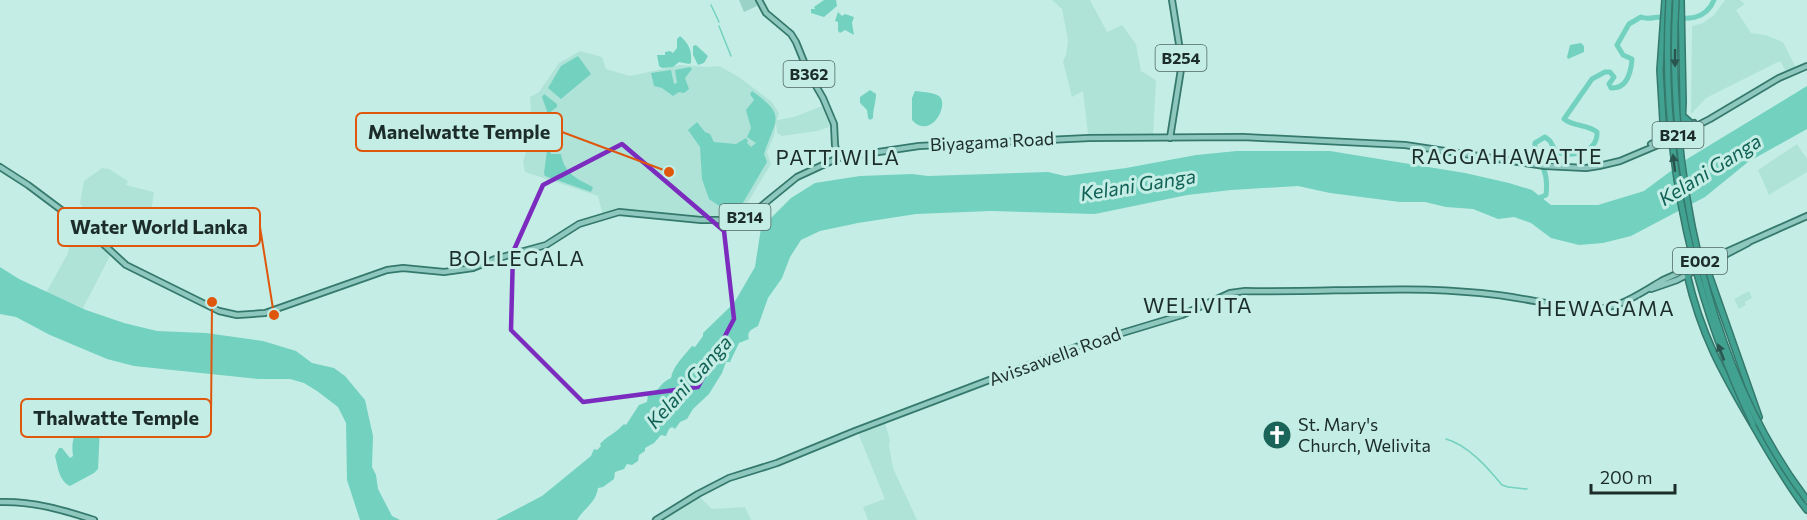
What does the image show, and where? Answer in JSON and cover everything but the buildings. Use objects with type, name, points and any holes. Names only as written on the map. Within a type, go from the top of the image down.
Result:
[{"type":"highway","points":[[1664,138],[1661,114],[1660,53],[1667,0]]},
{"type":"highway","name":"E002","points":[[1667,0],[1669,115],[1673,160],[1683,224],[1699,286],[1727,367],[1753,424],[1767,452],[1807,510]]},
{"type":"highway","name":"E002","points":[[1676,0],[1677,123],[1684,185],[1693,231],[1720,326],[1751,405],[1789,474],[1807,500]]},
{"type":"highway","points":[[1681,0],[1682,129]]},
{"type":"highway","points":[[1683,114],[1687,122],[1692,124]]},
{"type":"highway","points":[[1706,266],[1732,346],[1766,434]]},
{"type":"highway","points":[[1687,274],[1708,343],[1723,375],[1753,424]]},
{"type":"main road","name":"B362","points":[[759,0],[766,13],[791,34],[796,42],[809,75],[823,98],[834,124],[838,158]]},
{"type":"main road","name":"B254","points":[[1170,138],[1182,63],[1172,0]]},
{"type":"main road","name":"Biyagama Road","points":[[0,167],[26,183],[88,230],[126,265],[203,304],[237,315],[265,313],[387,270],[403,268],[444,272],[473,268],[546,244],[579,224],[619,212],[701,220],[736,220],[754,212],[797,177],[838,158],[919,146],[1089,138],[1243,137],[1381,143],[1545,166],[1586,168],[1620,161],[1665,142],[1779,78],[1807,66]]},
{"type":"main road","name":"Biyagama Road","points":[[1633,155],[1722,111]]},
{"type":"main road","name":"Avissawella Road","points":[[656,520],[729,478],[777,463],[1079,346],[1182,315],[1232,293],[1394,289],[1450,291],[1488,294],[1591,310],[1623,303],[1663,280],[1807,216]]},
{"type":"main road","name":"Avissawella Road","points":[[1649,289],[1662,287],[1741,249],[1750,241]]},
{"type":"main road","points":[[0,502],[48,506],[94,520]]},
{"type":"highlighted area","points":[[622,144],[724,231],[734,319],[698,387],[583,402],[511,330],[513,252],[543,185]]},
{"type":"shaded area","points":[[739,0],[755,0],[757,6],[744,12]]},
{"type":"shaded area","points":[[1052,0],[1090,0],[1107,32],[1122,25],[1136,44],[1141,71],[1156,80],[1153,137],[1088,134],[1083,91],[1072,97],[1063,61],[1068,40],[1062,9]]},
{"type":"shaded area","points":[[1725,0],[1740,0],[1745,4],[1736,10],[1751,33],[1765,35],[1783,42],[1796,68],[1787,73],[1780,61],[1706,98],[1691,114],[1692,26],[1703,23],[1714,15]]},
{"type":"shaded area","points":[[580,51],[602,57],[606,69],[630,76],[680,65],[719,66],[739,77],[772,102],[779,113],[777,120],[794,117],[822,106],[831,124],[817,131],[782,136],[777,133],[776,123],[774,136],[767,152],[771,164],[739,217],[701,219],[625,211],[603,216],[598,196],[525,172],[523,162],[532,132],[530,97],[539,92],[559,63]]},
{"type":"shaded area","points":[[1797,144],[1807,159],[1807,172],[1769,195],[1758,170]]},
{"type":"shaded area","points":[[102,168],[109,169],[128,181],[126,185],[154,192],[151,212],[127,211],[123,232],[111,249],[86,228],[92,219],[80,203],[84,181]]},
{"type":"shaded area","points":[[85,231],[111,254],[83,308],[46,293],[68,253],[69,246]]},
{"type":"shaded area","points":[[1749,291],[1752,298],[1739,309],[1734,299]]},
{"type":"shaded area","points":[[885,423],[890,440],[893,468],[917,520],[868,520],[863,507],[885,499],[858,433]]},
{"type":"shaded area","points":[[699,496],[712,509],[745,507],[751,520],[661,520]]},
{"type":"water","points":[[824,0],[836,0],[837,6],[824,17],[811,13],[811,9],[815,9],[814,7]]},
{"type":"water","points":[[838,12],[842,16],[845,14],[854,17],[852,23],[854,35],[845,30],[840,33],[838,31],[838,22],[835,21]]},
{"type":"water","points":[[680,36],[689,48],[691,63],[679,62],[673,67],[662,68],[659,66],[657,55],[665,55],[665,52],[670,51],[673,53]]},
{"type":"water","points":[[1581,43],[1584,46],[1584,52],[1568,59],[1570,45]]},
{"type":"water","points":[[696,45],[708,56],[704,63],[698,65],[693,55],[693,46]]},
{"type":"water","points":[[578,56],[591,74],[561,99],[548,88],[561,66]]},
{"type":"water","points":[[690,67],[692,69],[685,78],[689,89],[684,93],[679,92],[673,96],[662,88],[654,86],[651,73],[671,70],[674,84],[677,83],[675,70]]},
{"type":"water","name":"Kelani Ganga","points":[[1807,86],[1807,129],[1748,162],[1705,197],[1631,236],[1603,243],[1579,245],[1551,238],[1531,223],[1514,217],[1498,219],[1473,209],[1330,193],[1298,186],[1187,195],[1095,214],[991,211],[916,214],[820,231],[801,240],[790,257],[782,278],[768,298],[758,326],[749,332],[749,339],[739,343],[730,362],[726,362],[709,394],[693,409],[687,419],[680,422],[675,429],[672,427],[669,429],[666,436],[661,435],[645,448],[645,451],[639,455],[638,461],[632,465],[627,464],[624,469],[615,472],[614,479],[598,488],[592,502],[577,520],[496,520],[542,496],[591,456],[594,449],[597,450],[600,444],[624,424],[626,425],[639,405],[647,402],[648,394],[656,391],[671,378],[682,357],[692,346],[695,347],[703,333],[734,303],[755,267],[761,228],[791,198],[815,183],[860,176],[912,174],[928,176],[1048,172],[1065,176],[1196,155],[1237,151],[1330,151],[1465,173],[1509,183],[1532,190],[1551,205],[1598,205],[1644,191],[1687,159]]},
{"type":"water","points":[[870,90],[876,94],[873,118],[870,120],[867,110],[860,103],[860,97]]},
{"type":"water","points":[[752,91],[771,106],[775,113],[775,125],[764,154],[767,162],[737,213],[728,212],[709,199],[702,179],[700,147],[688,130],[697,122],[705,132],[710,134],[714,142],[736,144],[746,138],[751,147],[756,143],[747,137],[751,128],[746,110],[754,100],[750,94]]},
{"type":"water","points":[[915,91],[934,94],[942,100],[940,113],[932,124],[919,125],[912,120],[912,98]]},
{"type":"water","points":[[544,94],[557,104],[557,107],[548,114],[542,97]]},
{"type":"water","points":[[548,143],[551,154],[561,154],[568,171],[593,187],[591,192],[545,176]]},
{"type":"water","points":[[0,267],[19,279],[86,310],[124,323],[157,331],[206,333],[263,341],[296,351],[312,363],[334,368],[345,376],[365,400],[373,436],[372,467],[378,489],[392,516],[400,520],[360,520],[347,480],[346,423],[338,407],[317,391],[304,383],[290,379],[258,379],[134,366],[107,359],[50,335],[16,317],[0,314]]},
{"type":"water","points":[[89,405],[101,406],[98,469],[70,486],[61,477],[55,456],[59,448],[62,448],[70,458],[73,456],[73,439],[85,419]]},
{"type":"waterway","points":[[1542,203],[1541,197],[1546,195],[1547,186],[1544,170],[1536,154],[1535,143],[1545,137],[1556,152],[1562,154],[1583,152],[1593,144],[1597,132],[1564,119],[1592,79],[1605,72],[1610,72],[1614,77],[1609,84],[1611,88],[1621,86],[1627,79],[1632,59],[1623,55],[1617,45],[1629,24],[1641,17],[1691,18],[1704,13],[1714,0]]},
{"type":"waterway","points":[[711,5],[719,22]]},
{"type":"waterway","points":[[719,26],[731,56]]},
{"type":"waterway","points":[[1446,439],[1470,452],[1502,485],[1527,489]]},
{"type":"place","name":"Manelwatte Temple","points":[[669,172]]},
{"type":"place","name":"Thalwatte Temple","points":[[212,302]]},
{"type":"place","name":"Water World Lanka","points":[[274,315]]},
{"type":"place","name":"St. Mary's Church, Welivita","points":[[1277,435]]},
{"type":"district","name":"RAGGAHAWATTE","points":[[1507,157]]},
{"type":"district","name":"PATTIWILA","points":[[838,158]]},
{"type":"district","name":"BOLLEGALA","points":[[517,259]]},
{"type":"district","name":"WELIVITA","points":[[1198,306]]},
{"type":"district","name":"HEWAGAMA","points":[[1606,309]]}]
